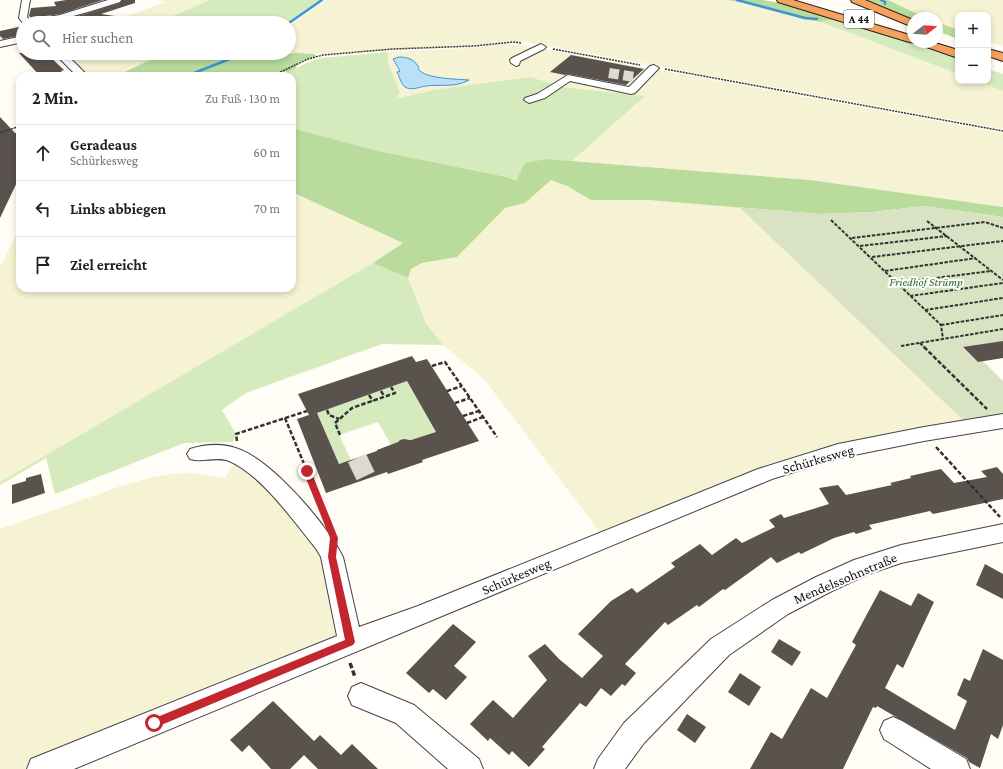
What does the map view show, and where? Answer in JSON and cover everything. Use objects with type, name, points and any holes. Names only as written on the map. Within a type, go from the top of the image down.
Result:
[{"type":"highway","points":[[782,0],[907,37]]},
{"type":"highway","name":"A 44","points":[[804,0],[907,37]]},
{"type":"highway","points":[[856,0],[907,22]]},
{"type":"highway","name":"A 44","points":[[907,23],[840,4],[907,29]]},
{"type":"highway","points":[[943,41],[955,45]]},
{"type":"highway","points":[[941,48],[955,52]]},
{"type":"highway","points":[[943,48],[955,52]]},
{"type":"highway","points":[[991,53],[1003,58]]},
{"type":"highway","points":[[991,57],[1003,61]]},
{"type":"highway","points":[[991,64],[1003,68]]},
{"type":"street","points":[[23,16],[26,0]]},
{"type":"street","points":[[67,16],[117,0]]},
{"type":"street","points":[[0,44],[16,41]]},
{"type":"street","points":[[516,63],[516,60],[541,47]]},
{"type":"street","points":[[66,60],[79,72]]},
{"type":"street","points":[[529,100],[541,96],[568,78],[631,91],[639,78],[654,68]]},
{"type":"street","name":"Schürkesweg","points":[[41,769],[765,474],[838,451],[1001,421]]},
{"type":"street","points":[[197,454],[217,452],[233,455],[257,469],[325,544],[332,557],[347,644]]},
{"type":"street","name":"Mendelssohnstraße","points":[[608,769],[634,733],[720,647],[780,607],[824,584],[862,567],[901,554],[1003,533]]},
{"type":"street","points":[[361,696],[405,714],[468,769]]},
{"type":"street","points":[[893,730],[956,769]]},
{"type":"path","points":[[0,133],[16,127]]},
{"type":"path","points":[[831,220],[852,238],[924,310],[941,324],[943,339]]},
{"type":"path","points":[[927,221],[938,228],[1003,281]]},
{"type":"path","points":[[852,238],[985,222],[1003,228]]},
{"type":"path","points":[[860,246],[947,236]]},
{"type":"path","points":[[872,258],[1003,241]]},
{"type":"path","points":[[884,271],[976,258]]},
{"type":"path","points":[[896,283],[991,271]]},
{"type":"path","points":[[910,296],[1003,281]]},
{"type":"path","points":[[924,310],[1003,298]]},
{"type":"path","points":[[941,324],[1003,315]]},
{"type":"path","points":[[901,346],[1003,329]]},
{"type":"path","points":[[920,343],[1001,421]]},
{"type":"path","points":[[432,366],[445,362],[497,437]]},
{"type":"path","points":[[447,391],[462,386]]},
{"type":"path","points":[[340,435],[334,423],[338,419],[352,408],[395,393],[391,387]]},
{"type":"path","points":[[380,391],[384,396]]},
{"type":"path","points":[[370,395],[373,400]]},
{"type":"path","points":[[455,403],[470,398]]},
{"type":"path","points":[[327,410],[329,415],[338,419]]},
{"type":"path","points":[[233,455],[238,449],[236,434],[307,411]]},
{"type":"path","points":[[463,416],[479,411]]},
{"type":"path","points":[[467,423],[483,417]]},
{"type":"path","points":[[285,418],[326,516]]},
{"type":"path","points":[[924,434],[1003,520]]},
{"type":"path","points":[[347,644],[361,696]]},
{"type":"shaded area","points":[[159,0],[210,0],[172,16],[127,16],[165,2]]},
{"type":"shaded area","points":[[326,0],[728,0],[755,5],[803,19],[821,22],[955,73],[955,84],[984,84],[1003,91],[1003,129],[526,42],[509,41],[466,46],[325,54],[296,53],[296,21]]},
{"type":"shaded area","points":[[888,0],[1003,0],[1003,46],[991,42],[991,12],[955,12],[955,29],[943,24],[943,12],[913,12]]},
{"type":"shaded area","points":[[505,44],[521,45],[1003,133],[1003,207],[810,180],[572,161],[645,96],[562,87],[531,77],[432,90],[395,99],[400,92],[389,65],[387,52],[469,48]]},
{"type":"shaded area","points":[[72,60],[150,60],[125,72],[84,72]]},
{"type":"shaded area","points":[[551,180],[567,186],[591,200],[648,200],[739,207],[964,421],[834,447],[759,468],[601,534],[484,379],[443,345],[426,323],[408,278],[411,269],[423,263],[457,257],[505,208],[525,203]]},
{"type":"shaded area","points":[[296,194],[403,243],[373,263],[0,482],[0,267],[16,235],[16,292],[296,292]]},
{"type":"shaded area","points":[[241,464],[250,470],[318,544],[344,638],[29,769],[0,769],[0,529],[121,486],[149,478],[171,474],[191,473],[225,478],[232,466]]},
{"type":"green space","points":[[210,0],[320,0],[296,17],[172,16]]},
{"type":"green space","points":[[728,0],[763,0],[786,4],[837,18],[821,22],[803,19],[755,5]]},
{"type":"green space","points":[[861,0],[888,0],[913,12],[907,12],[907,19]]},
{"type":"green space","points":[[837,18],[907,42],[907,48],[926,48],[955,58],[955,73],[821,22]]},
{"type":"green space","points":[[943,24],[955,29],[955,38],[943,33]]},
{"type":"green space","points":[[387,52],[389,65],[400,92],[396,99],[432,90],[531,77],[562,87],[645,96],[572,161],[546,159],[516,181],[507,177],[378,151],[296,129],[296,72],[289,72],[306,63],[321,58]]},
{"type":"green space","points":[[296,53],[314,54],[317,56],[299,62],[295,69],[289,72],[125,72],[150,60],[296,60]]},
{"type":"green space","points":[[991,70],[1003,74],[1003,91],[985,84],[991,84]]},
{"type":"green space","points":[[296,129],[378,151],[507,177],[516,181],[525,163],[546,159],[810,180],[1003,207],[1003,217],[924,206],[873,212],[820,214],[648,200],[591,200],[567,186],[551,180],[525,203],[505,208],[457,257],[422,263],[411,269],[408,278],[373,263],[403,243],[296,194]]},
{"type":"green space","name":"Friedhof Strümp","points":[[924,206],[1003,217],[1003,341],[963,348],[978,362],[983,361],[1003,381],[1003,414],[964,421],[739,207],[820,214],[873,212]]},
{"type":"green space","points":[[373,263],[408,278],[426,323],[443,345],[382,344],[246,393],[222,410],[236,434],[233,442],[184,443],[55,494],[46,458],[0,485],[0,482]]},
{"type":"green space","points":[[407,381],[436,432],[411,440],[404,439],[391,445],[378,422],[339,435],[351,460],[339,464],[317,413]]},
{"type":"water","points":[[399,57],[412,60],[419,67],[420,71],[430,76],[469,80],[453,85],[426,86],[409,89],[403,85],[397,72],[400,71],[393,59]]},
{"type":"building","points":[[66,0],[103,0],[60,14],[29,16],[31,8],[56,6],[54,2]]},
{"type":"building","points":[[122,0],[135,0],[135,3],[101,14],[115,16],[76,16],[85,14],[120,3]]},
{"type":"building","points":[[16,28],[16,36],[3,39],[0,36],[0,31]]},
{"type":"building","points":[[571,55],[644,69],[626,85],[550,72]]},
{"type":"building","points":[[25,60],[53,60],[64,70],[61,71],[62,72],[36,72]]},
{"type":"building","points":[[0,117],[16,133],[16,184],[0,218]]},
{"type":"building","points":[[1003,341],[1003,358],[978,362],[963,347]]},
{"type":"building","points":[[412,356],[416,362],[427,359],[479,441],[422,460],[423,462],[388,474],[387,472],[326,493],[297,419],[309,415],[298,394]],"holes":[[[407,381],[436,432],[411,440],[400,440],[377,451],[339,464],[317,413]]]},
{"type":"building","points":[[997,467],[1003,474],[1003,499],[933,514],[930,511],[869,525],[872,529],[856,534],[854,532],[834,538],[801,554],[799,552],[777,563],[771,557],[699,607],[697,605],[668,625],[665,622],[625,664],[636,673],[625,686],[622,684],[611,696],[601,688],[586,707],[580,703],[542,747],[545,749],[529,767],[512,751],[509,755],[490,738],[488,741],[470,724],[493,700],[513,718],[547,680],[528,656],[545,644],[559,659],[582,678],[603,656],[578,634],[611,601],[632,588],[637,593],[675,567],[671,563],[700,544],[712,555],[736,538],[742,543],[775,527],[769,520],[781,514],[784,518],[829,504],[819,488],[838,485],[846,495],[892,485],[890,483],[911,478],[910,476],[941,469],[954,483],[987,477],[981,471]]},
{"type":"building","points":[[41,474],[45,493],[12,504],[12,485],[26,481],[26,478]]},
{"type":"building","points":[[985,564],[1003,574],[1003,599],[976,585]]},
{"type":"building","points":[[880,590],[911,606],[918,593],[934,602],[903,668],[897,664],[885,688],[955,730],[967,701],[957,695],[964,678],[970,681],[983,649],[1003,660],[1003,725],[998,739],[991,734],[980,768],[969,762],[967,758],[877,706],[876,708],[873,707],[843,769],[750,769],[771,732],[782,739],[811,688],[827,698],[856,645],[852,642]]},
{"type":"building","points":[[453,624],[476,642],[454,666],[467,677],[446,700],[433,689],[429,693],[406,673]]},
{"type":"building","points":[[779,639],[801,652],[792,666],[771,652]]},
{"type":"building","points":[[740,673],[761,687],[749,706],[728,692]]},
{"type":"building","points":[[273,701],[314,741],[320,735],[341,755],[352,744],[378,769],[318,769],[304,755],[290,769],[271,769],[249,745],[242,752],[230,740]]},
{"type":"building","points":[[687,714],[706,727],[695,743],[677,730]]},
{"type":"waterway","points":[[296,18],[322,0]]},
{"type":"waterway","points":[[737,0],[805,18],[817,19]]},
{"type":"waterway","points":[[881,0],[885,2],[885,4]]},
{"type":"waterway","points":[[197,72],[227,60]]},
{"type":"tunnel","points":[[609,73],[635,77]]},
{"type":"tunnel","points":[[357,458],[367,479]]},
{"type":"route","points":[[154,723],[350,642],[332,557],[334,538],[307,471]]}]
